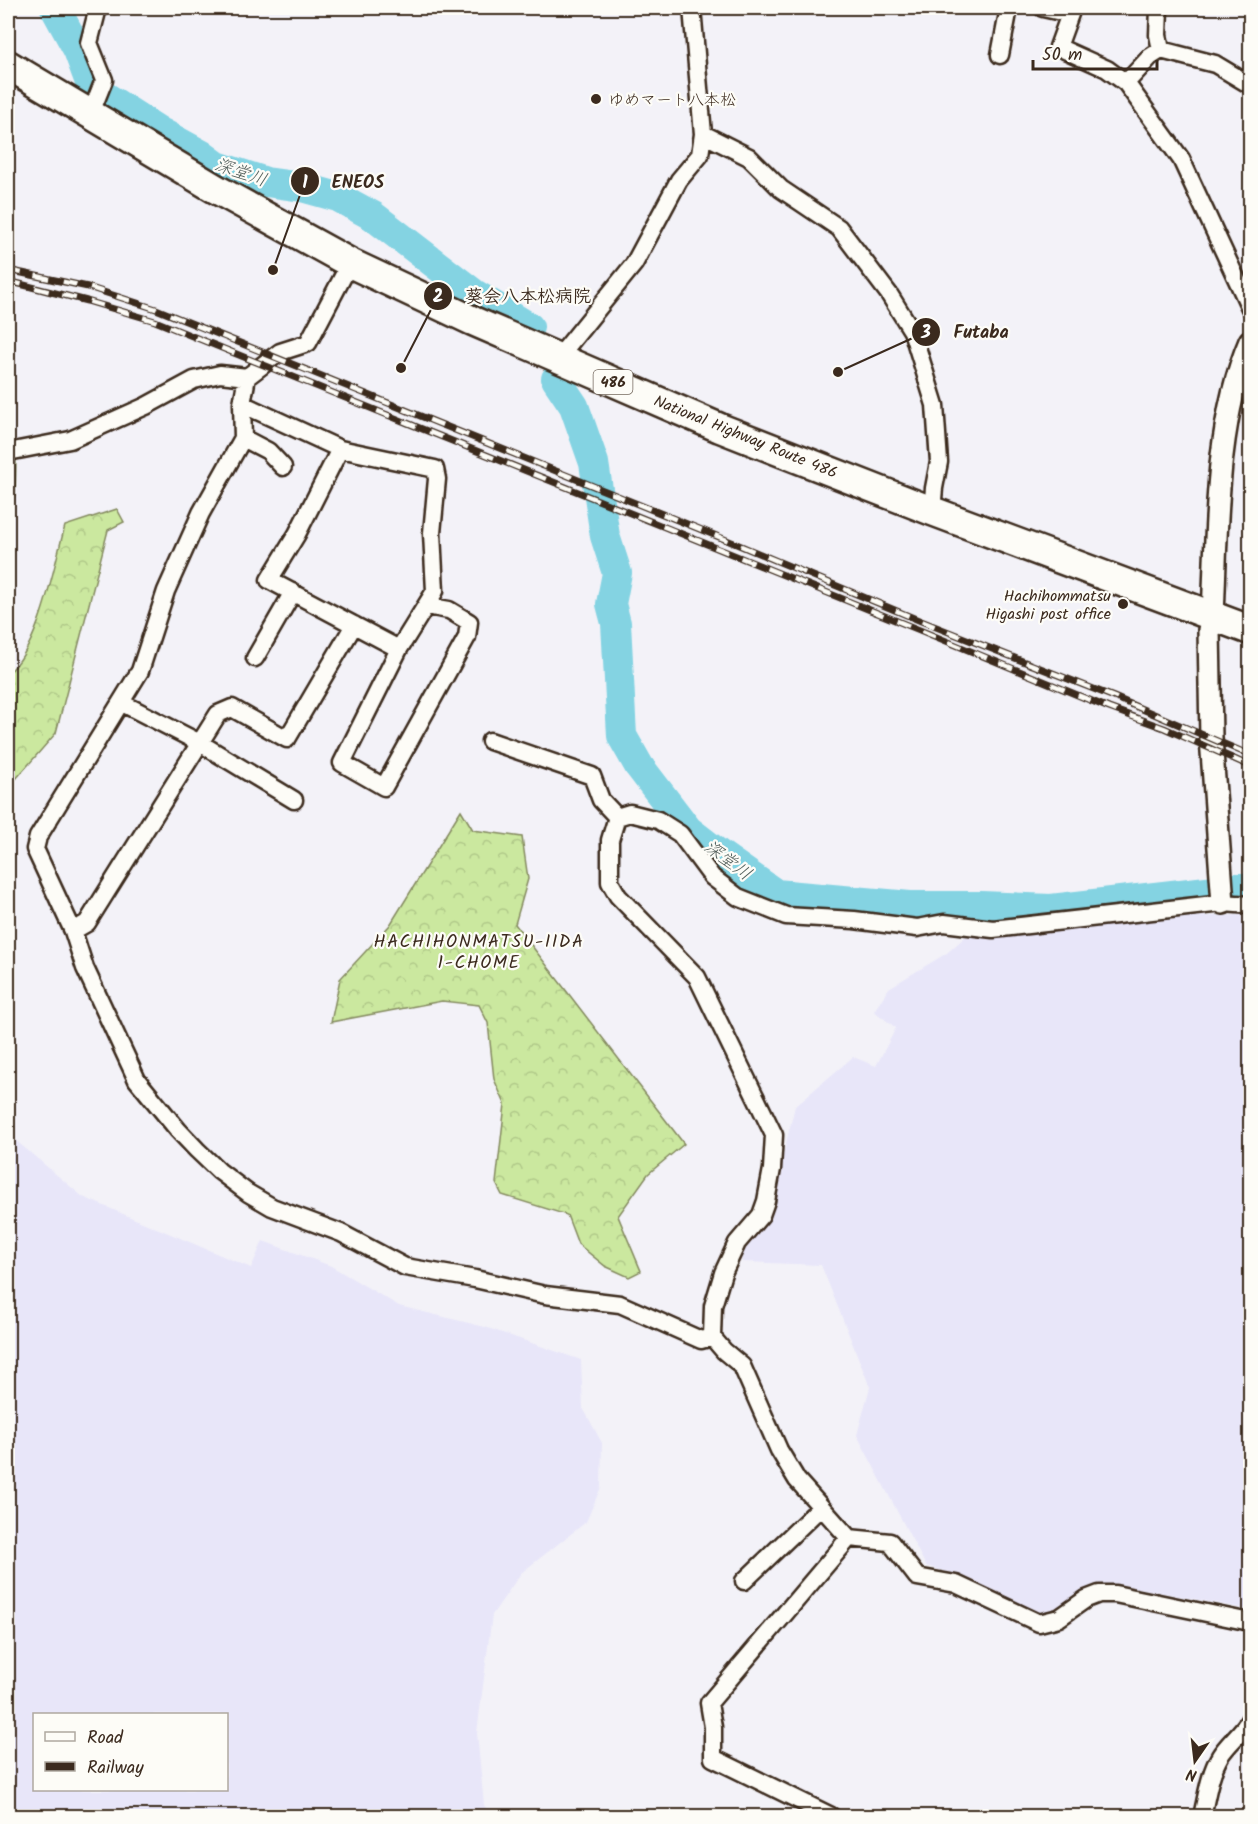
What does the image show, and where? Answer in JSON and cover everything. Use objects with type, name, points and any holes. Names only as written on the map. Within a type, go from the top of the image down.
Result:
[{"type":"highway","name":"National Highway Route 486","points":[[8,65],[95,102],[216,189],[350,263],[473,321],[720,428],[1251,630]]},
{"type":"street","points":[[95,102],[104,80],[90,43],[98,8]]},
{"type":"street","points":[[558,358],[634,264],[679,180],[700,155],[703,134],[692,8]]},
{"type":"street","points":[[1000,55],[1009,8]]},
{"type":"street","points":[[1043,8],[1070,14],[1058,47],[1107,69],[1126,82],[1181,159],[1251,308]]},
{"type":"street","points":[[1159,8],[1158,35],[1161,50]]},
{"type":"street","points":[[1126,82],[1150,57],[1161,50],[1215,64],[1251,85]]},
{"type":"street","points":[[703,134],[749,157],[781,189],[839,228],[889,294],[912,331],[935,405],[939,462],[933,488],[932,510]]},
{"type":"street","points":[[8,452],[70,440],[146,406],[194,380],[220,374],[247,376],[280,352],[308,343],[350,263]]},
{"type":"street","points":[[1223,895],[1211,738],[1209,630],[1213,616],[1222,459],[1228,416],[1251,340]]},
{"type":"street","points":[[247,376],[242,404],[243,438],[201,513],[166,591],[140,671],[38,837],[35,849],[73,931],[85,968],[137,1080],[197,1150],[219,1171],[248,1193],[272,1207],[340,1233],[405,1267],[475,1279],[545,1295],[620,1304],[701,1340],[712,1337]]},
{"type":"street","points":[[242,404],[340,449],[435,470],[437,479],[432,533],[435,591],[399,650],[342,763],[384,787],[467,637],[469,622],[449,610],[426,606]]},
{"type":"street","points":[[243,438],[268,451],[284,467]]},
{"type":"street","points":[[340,449],[297,534],[268,580],[399,650]]},
{"type":"street","points":[[255,658],[292,592]]},
{"type":"street","points":[[73,931],[87,923],[218,714],[232,708],[287,739],[354,626]]},
{"type":"street","points":[[122,703],[200,743],[294,800]]},
{"type":"street","points":[[490,741],[592,776],[601,800],[617,817]]},
{"type":"street","points":[[617,817],[630,813],[658,820],[680,834],[712,878],[738,897],[786,916],[854,920],[917,928],[944,923],[993,929],[1223,895],[1251,905]]},
{"type":"street","points":[[617,817],[610,840],[610,882],[618,896],[697,977],[774,1136],[772,1169],[766,1201],[761,1215],[737,1243],[723,1273],[713,1306],[712,1337],[742,1366],[779,1450],[797,1480],[849,1538],[890,1542],[917,1577],[956,1584],[1039,1623],[1059,1618],[1086,1599],[1099,1594],[1115,1594],[1251,1622]]},
{"type":"street","points":[[744,1581],[821,1507]]},
{"type":"street","points":[[831,1816],[712,1758],[713,1726],[709,1703],[849,1538]]},
{"type":"street","points":[[1202,1816],[1212,1772],[1221,1754],[1251,1719]]},
{"type":"shaded area","points":[[1250,915],[1250,1610],[1118,1584],[1092,1585],[1052,1613],[1025,1611],[965,1577],[926,1566],[857,1435],[870,1387],[821,1265],[742,1262],[740,1249],[769,1214],[795,1106],[853,1057],[876,1066],[896,1028],[874,1011],[889,988],[947,953],[966,936],[985,938],[1179,917]]},
{"type":"shaded area","points":[[8,1134],[83,1197],[251,1268],[263,1241],[331,1266],[399,1306],[485,1327],[581,1360],[583,1408],[602,1443],[601,1487],[586,1522],[521,1573],[492,1615],[477,1733],[484,1805],[491,1816],[8,1816]]},
{"type":"green space","points":[[16,458],[15,494],[8,519],[8,459]]},
{"type":"green space","points":[[117,509],[124,522],[108,530],[56,733],[8,788],[8,673],[19,661],[37,626],[65,526]]},
{"type":"green space","points":[[461,810],[473,830],[522,837],[528,879],[515,924],[684,1144],[648,1174],[618,1216],[641,1271],[629,1277],[605,1266],[578,1244],[567,1215],[502,1195],[496,1183],[505,1104],[494,1079],[488,1023],[479,1005],[442,1001],[331,1022],[340,979],[390,925]]},
{"type":"waterway","name":"深堂川","points":[[55,8],[78,50],[92,88],[217,166],[266,182],[302,187],[338,197],[373,216],[473,293],[529,327]]},
{"type":"waterway","name":"深堂川","points":[[556,379],[574,406],[594,463],[605,536],[617,573],[611,604],[616,623],[622,736],[639,766],[688,830],[719,854],[776,894],[910,906],[1051,909],[1250,888]]},
{"type":"railway","points":[[8,270],[88,287],[156,309],[921,621],[1114,697],[1250,755]]},
{"type":"railway","points":[[8,281],[155,321],[1109,708],[1164,728],[1250,766]]},
{"type":"place","name":"ゆめマート八本松","points":[[596,99]]},
{"type":"place","name":"ENEOS","points":[[273,270]]},
{"type":"place","name":"葵会八本松病院","points":[[401,368]]},
{"type":"place","name":"Futaba","points":[[838,372]]},
{"type":"place","name":"Hachihommatsu Higashi post office","points":[[1123,604]]},
{"type":"district","name":"HACHIHONMATSU-IIDA 1-CHOME","points":[[479,951]]}]
